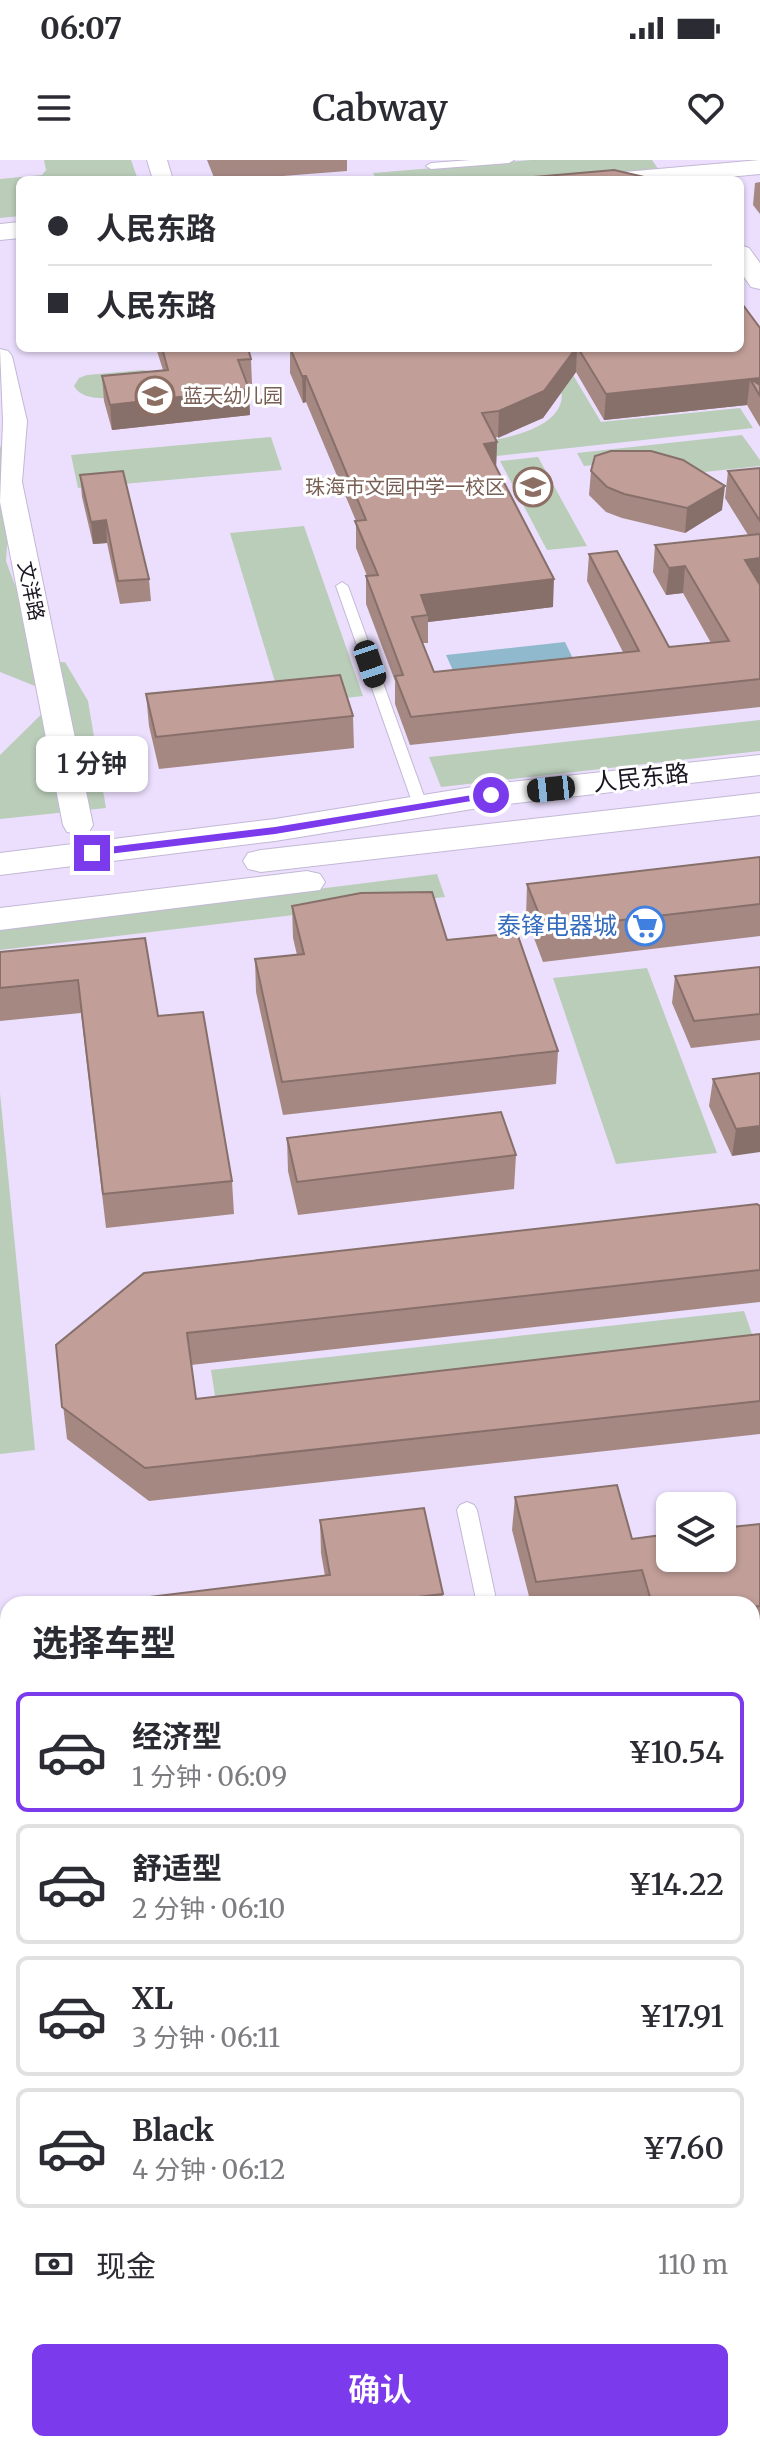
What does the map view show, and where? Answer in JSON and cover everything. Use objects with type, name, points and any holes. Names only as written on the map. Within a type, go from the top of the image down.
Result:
[{"type":"main road","points":[[643,176],[760,167]]},
{"type":"main road","points":[[744,259],[760,281]]},
{"type":"main road","name":"人民东路","points":[[0,864],[275,830],[491,795],[760,765]]},
{"type":"main road","points":[[0,834],[315,798],[491,795]]},
{"type":"main road","name":"人民东路","points":[[0,891],[760,804]]},
{"type":"main road","points":[[0,919],[369,874],[651,816]]},
{"type":"street","name":"文洋路","points":[[0,356],[8,422],[9,482],[78,825]]},
{"type":"lane","points":[[431,166],[509,160]]},
{"type":"lane","points":[[342,586],[417,796]]},
{"type":"lane","points":[[467,1510],[485,1596]]},
{"type":"green space","points":[[44,160],[131,160],[137,176],[32,176],[42,175],[46,170]]},
{"type":"green space","points":[[531,160],[652,160],[661,173],[624,176],[375,176],[373,173]]},
{"type":"green space","points":[[16,177],[16,216],[0,218],[0,179]]},
{"type":"green space","points":[[143,370],[159,373],[154,392],[99,398],[80,393],[74,386],[79,378],[87,375]]},
{"type":"green space","points":[[573,375],[601,422],[740,408],[753,428],[497,456],[489,441],[531,430],[550,418],[561,402],[558,376]]},
{"type":"green space","points":[[742,435],[760,460],[760,466],[695,473],[627,461],[584,466],[577,453]]},
{"type":"green space","points":[[271,437],[282,470],[78,488],[71,455]]},
{"type":"green space","points":[[0,445],[4,458],[8,532],[6,561],[44,663],[65,662],[88,701],[106,808],[0,819],[0,755],[60,696],[0,672]]},
{"type":"green space","points":[[538,457],[587,546],[547,550],[500,461]]},
{"type":"green space","points":[[304,526],[363,696],[282,705],[230,533]]},
{"type":"green space","points":[[760,720],[760,751],[441,787],[429,757]]},
{"type":"green space","points":[[437,874],[445,897],[0,950],[0,929]]},
{"type":"green space","points":[[647,968],[717,1153],[616,1164],[553,978]]},
{"type":"green space","points":[[0,1093],[35,1450],[0,1454]]},
{"type":"green space","points":[[744,1311],[760,1357],[219,1421],[211,1370]]},
{"type":"water","points":[[565,642],[579,671],[459,684],[446,655]]},
{"type":"building","points":[[614,170],[640,176],[546,176]]},
{"type":"building","points":[[744,306],[760,328],[760,378],[606,394],[580,352],[744,352]]},
{"type":"building","points":[[163,352],[249,352],[251,359],[238,360],[249,389],[110,405],[102,376],[168,370]]},
{"type":"building","points":[[292,352],[573,352],[544,391],[499,411],[482,413],[497,442],[484,444],[554,579],[421,595],[428,615],[412,617],[434,672],[639,651],[589,554],[617,551],[669,647],[729,641],[685,566],[669,568],[655,545],[760,534],[760,558],[745,560],[760,585],[760,679],[411,717],[395,676],[403,675],[366,576],[378,575],[355,521],[366,520],[306,376],[302,376]]},
{"type":"building","points":[[750,379],[760,385],[760,396]]},
{"type":"building","points":[[611,451],[651,451],[683,460],[725,486],[687,508],[624,494],[607,487],[591,471],[595,456]]},
{"type":"building","points":[[760,468],[760,521],[728,471]]},
{"type":"building","points":[[123,471],[149,579],[118,581],[106,520],[91,522],[80,475]]},
{"type":"building","points":[[340,675],[353,716],[156,737],[146,694]]},
{"type":"building","points":[[760,857],[760,904],[545,929],[527,884]]},
{"type":"building","points":[[432,892],[447,940],[517,933],[558,1051],[282,1082],[255,959],[304,954],[292,906],[361,893]]},
{"type":"building","points":[[145,938],[158,1016],[203,1012],[232,1181],[103,1194],[78,980],[0,988],[0,952]]},
{"type":"building","points":[[760,967],[760,1014],[694,1021],[675,976]]},
{"type":"building","points":[[760,1073],[760,1126],[736,1129],[713,1079]]},
{"type":"building","points":[[501,1112],[516,1155],[297,1182],[287,1138]]},
{"type":"building","points":[[760,1206],[760,1270],[187,1333],[196,1399],[760,1334],[760,1401],[145,1468],[62,1407],[56,1345],[144,1273]]},
{"type":"building","points":[[617,1485],[632,1539],[656,1536],[656,1572],[736,1572],[736,1527],[760,1524],[760,1596],[650,1596],[642,1570],[536,1582],[515,1497]]},
{"type":"building","points":[[424,1508],[443,1594],[158,1596],[330,1575],[320,1520]]},
{"type":"place","name":"蓝天幼儿园","points":[[155,396]]},
{"type":"place","name":"珠海市文园中学一校区","points":[[533,487]]},
{"type":"place","name":"泰锋电器城","points":[[645,926]]},
{"type":"route","points":[[92,853],[275,830],[491,795]]}]
